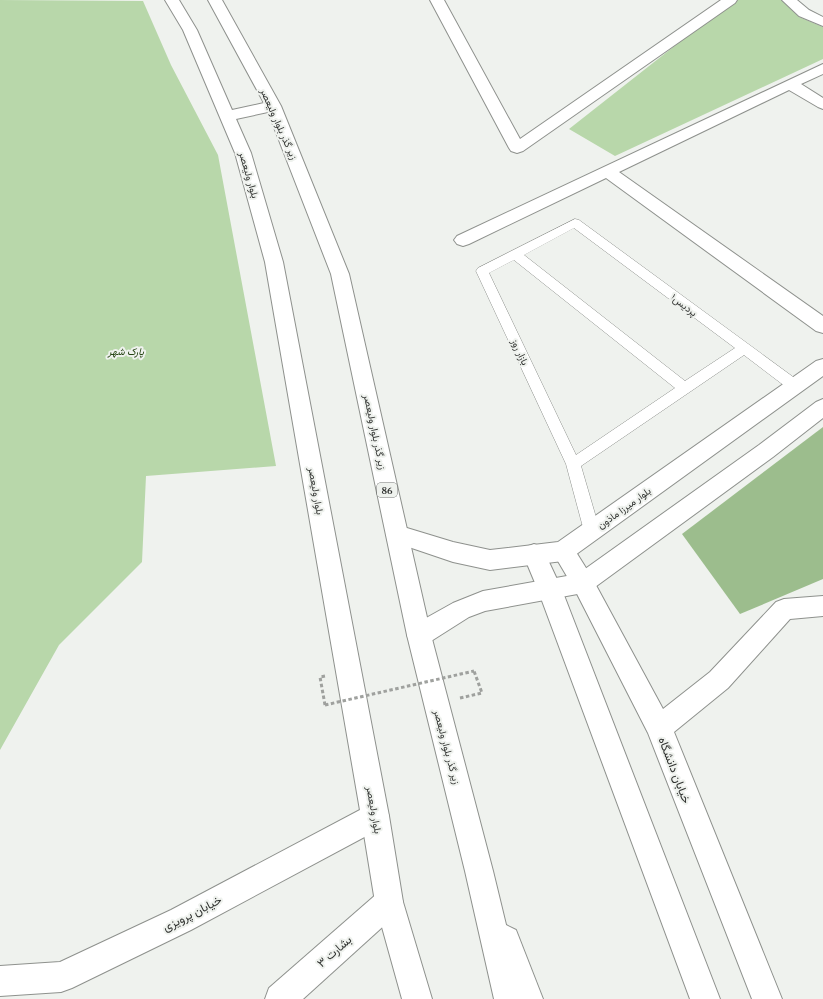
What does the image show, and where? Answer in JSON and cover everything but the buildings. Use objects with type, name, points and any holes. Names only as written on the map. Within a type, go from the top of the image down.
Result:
[{"type":"main road","name":"بلوار ولیعصر","points":[[172,0],[190,30],[243,153],[274,262],[376,816],[390,902],[402,999]]},
{"type":"main road","name":"زیر گذر بلوار ولیعصر","points":[[215,0],[273,106],[340,274],[419,635],[479,871],[509,999]]},
{"type":"main road","points":[[437,0],[517,148],[730,0]]},
{"type":"main road","points":[[789,0],[804,13],[823,22]]},
{"type":"main road","points":[[464,240],[823,68]]},
{"type":"main road","points":[[789,84],[823,104]]},
{"type":"main road","points":[[228,116],[273,106]]},
{"type":"main road","points":[[607,171],[823,326]]},
{"type":"main road","name":"بلوار میرزا ماذون","points":[[397,534],[453,552],[490,560],[563,551],[823,366]]},
{"type":"main road","points":[[419,635],[461,610],[483,601],[583,583],[766,451],[823,407]]},
{"type":"main road","name":"خیابان دانشگاه","points":[[563,551],[583,583],[659,728],[767,999]]},
{"type":"main road","points":[[534,554],[550,590],[705,999]]},
{"type":"main road","points":[[659,728],[719,680],[784,609],[823,606]]},
{"type":"main road","name":"خیابان پرویزی","points":[[0,980],[61,977],[181,920],[376,816]]},
{"type":"main road","points":[[479,871],[528,999]]},
{"type":"main road","points":[[390,902],[417,999]]},
{"type":"main road","name":"بشارت ۳","points":[[280,999],[390,902]]},
{"type":"lane","name":"بازار روز","points":[[575,223],[482,271],[573,464],[592,531]]},
{"type":"lane","name":"پردیس۱","points":[[575,223],[794,386]]},
{"type":"lane","points":[[515,254],[685,389]]},
{"type":"lane","points":[[573,464],[743,349]]},
{"type":"path","points":[[320,677],[325,705],[474,671],[482,693]]},
{"type":"green space","name":"پارک شهر","points":[[0,0],[143,1],[171,65],[218,155],[276,466],[146,476],[142,562],[59,645],[0,750]]},
{"type":"green space","points":[[733,0],[782,0],[799,17],[823,27],[823,59],[615,156],[569,129]]},
{"type":"green space","points":[[823,427],[823,579],[740,614],[682,534]]}]
